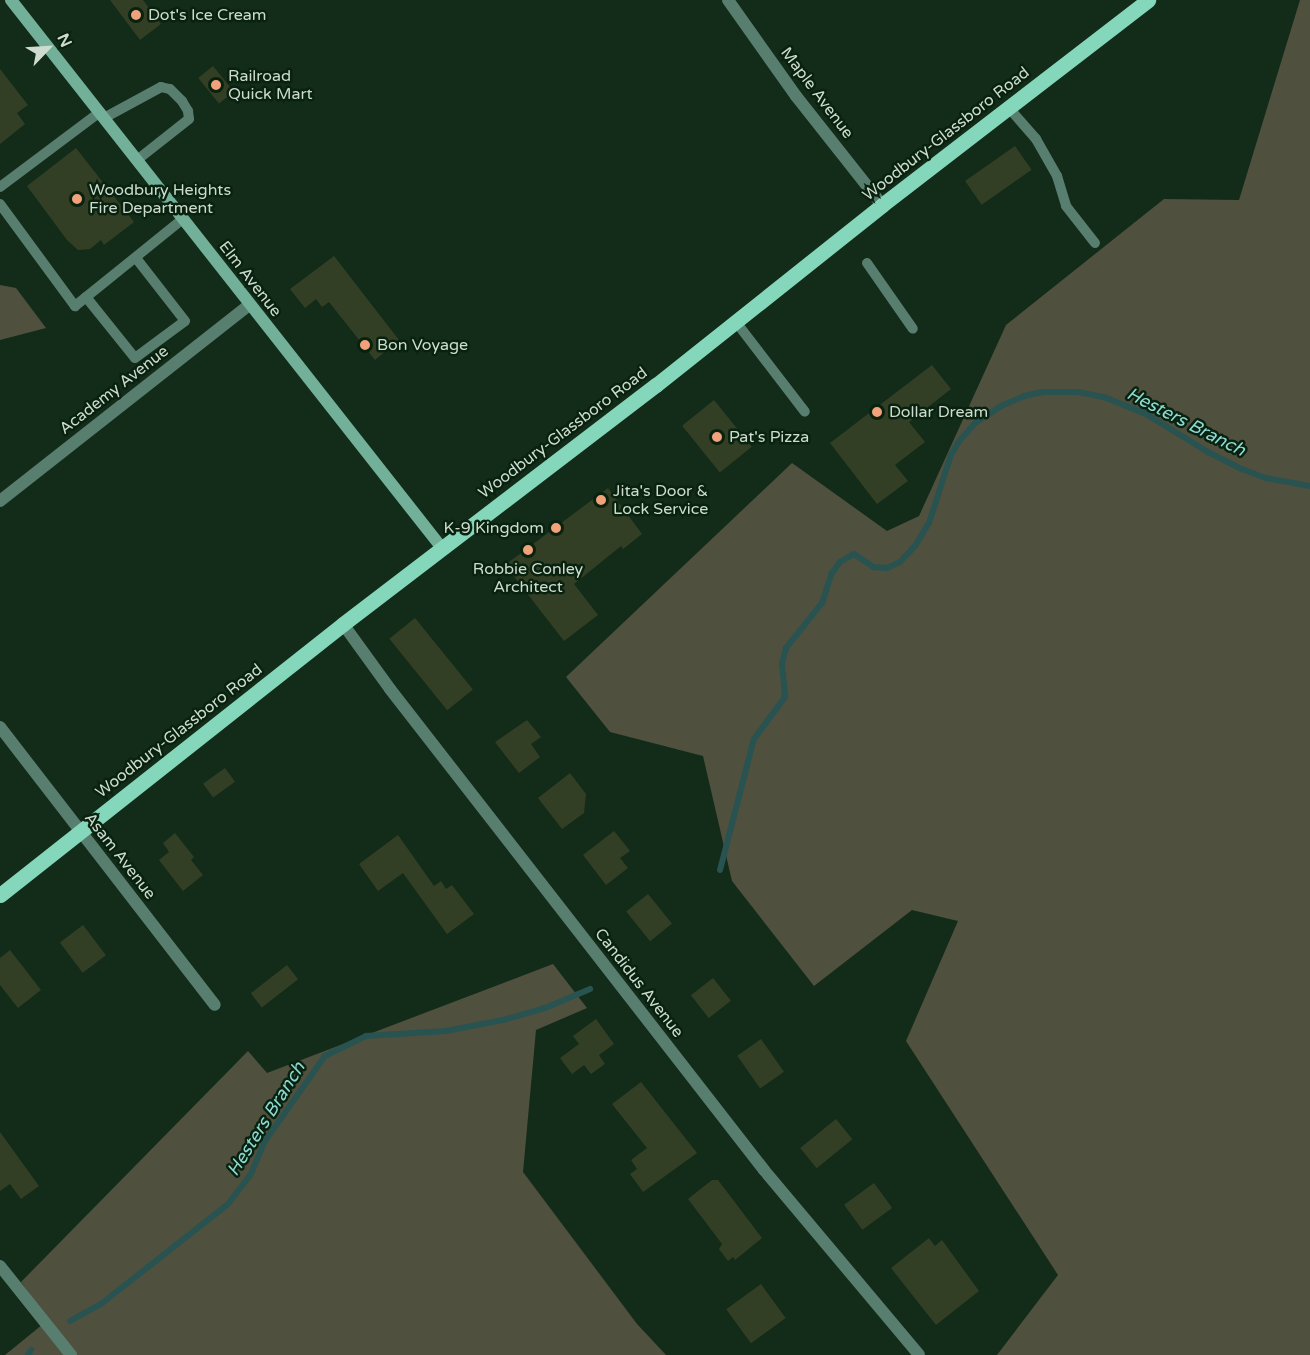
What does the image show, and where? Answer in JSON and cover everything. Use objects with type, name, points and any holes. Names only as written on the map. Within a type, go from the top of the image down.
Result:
[{"type":"main road","name":"Elm Avenue","points":[[11,0],[442,548]]},
{"type":"main road","name":"Woodbury-Glassboro Road","points":[[0,895],[343,624],[736,322],[1139,3]]},
{"type":"street","name":"Maple Avenue","points":[[728,0],[796,96],[882,205]]},
{"type":"street","name":"Academy Avenue","points":[[0,501],[249,305]]},
{"type":"street","name":"Candidus Avenue","points":[[343,624],[390,689],[764,1170],[919,1355]]},
{"type":"street","name":"Asam Avenue","points":[[0,727],[215,1005]]},
{"type":"street","points":[[0,1266],[71,1355]]},
{"type":"lane","points":[[0,187],[102,115],[161,87],[170,89],[182,101],[190,114],[189,119],[136,160]]},
{"type":"lane","points":[[1009,108],[1036,139],[1057,176],[1066,206],[1095,243]]},
{"type":"lane","points":[[0,204],[75,306],[183,219]]},
{"type":"lane","points":[[86,297],[135,358],[185,321],[136,258]]},
{"type":"lane","points":[[867,263],[913,329]]},
{"type":"lane","points":[[736,322],[805,412]]},
{"type":"green space","points":[[1300,0],[1310,0],[1310,1355],[997,1355],[1058,1275],[906,1041],[958,921],[912,910],[814,986],[732,881],[703,756],[610,732],[566,677],[792,463],[887,531],[919,516],[1006,325],[1164,199],[1239,200]]},
{"type":"green space","points":[[0,285],[16,288],[46,328],[0,340]]},
{"type":"green space","points":[[553,964],[587,1008],[536,1030],[523,1172],[637,1324],[666,1355],[5,1355],[48,1320],[21,1282],[248,1051],[267,1073]]},
{"type":"building","points":[[110,0],[143,0],[161,24],[140,40]]},
{"type":"building","points":[[213,66],[234,92],[219,104],[198,78]]},
{"type":"building","points":[[0,69],[28,105],[17,113],[25,124],[0,144]]},
{"type":"building","points":[[1015,146],[1032,170],[982,205],[965,181]]},
{"type":"building","points":[[76,148],[134,222],[104,245],[101,240],[90,249],[78,250],[67,240],[27,186]]},
{"type":"building","points":[[334,256],[399,340],[375,360],[329,302],[322,307],[316,299],[305,308],[290,289]]},
{"type":"building","points":[[932,365],[951,389],[909,422],[925,442],[895,465],[908,481],[877,504],[830,443]]},
{"type":"building","name":"Pat's Pizza","points":[[714,400],[752,447],[720,472],[682,426]]},
{"type":"building","points":[[608,488],[642,534],[623,549],[621,546],[574,584],[598,615],[564,641],[505,565]]},
{"type":"building","points":[[415,618],[473,689],[447,710],[389,639]]},
{"type":"building","points":[[527,720],[541,737],[531,744],[540,757],[519,773],[495,742]]},
{"type":"building","points":[[225,768],[235,782],[213,798],[203,784]]},
{"type":"building","points":[[570,773],[586,794],[584,813],[562,829],[538,798]]},
{"type":"building","points":[[614,831],[630,851],[620,858],[628,868],[606,885],[583,855]]},
{"type":"building","points":[[175,833],[194,857],[191,860],[203,875],[183,891],[159,860],[169,852],[163,843]]},
{"type":"building","points":[[398,835],[434,886],[441,881],[446,889],[452,885],[474,914],[447,934],[403,873],[378,891],[359,864]]},
{"type":"building","points":[[648,894],[672,924],[650,941],[626,912]]},
{"type":"building","points":[[83,925],[106,955],[83,973],[60,942]]},
{"type":"building","points":[[10,950],[41,990],[18,1008],[0,985],[0,958]]},
{"type":"building","points":[[287,965],[298,979],[262,1008],[251,993]]},
{"type":"building","points":[[713,978],[731,1001],[709,1018],[691,995]]},
{"type":"building","points":[[596,1019],[614,1044],[599,1055],[605,1064],[591,1074],[584,1065],[572,1074],[560,1058],[579,1044],[573,1036]]},
{"type":"building","points":[[761,1039],[784,1072],[760,1088],[737,1056]]},
{"type":"building","points":[[641,1082],[697,1153],[643,1192],[630,1174],[637,1169],[631,1160],[647,1148],[612,1104]]},
{"type":"building","points":[[836,1119],[852,1139],[817,1168],[800,1148]]},
{"type":"building","points":[[0,1132],[39,1186],[21,1199],[10,1184],[0,1191]]},
{"type":"building","points":[[712,1180],[718,1180],[762,1238],[735,1260],[733,1257],[728,1261],[719,1249],[722,1244],[688,1199]]},
{"type":"building","points":[[874,1183],[892,1208],[862,1230],[844,1205]]},
{"type":"building","points":[[929,1238],[935,1246],[942,1240],[979,1291],[936,1325],[891,1268]]},
{"type":"building","points":[[761,1284],[786,1318],[751,1343],[726,1309]]},
{"type":"waterway","name":"Hesters Branch","points":[[720,870],[754,739],[785,697],[782,663],[786,648],[822,603],[832,573],[840,562],[854,554],[873,567],[887,568],[900,562],[915,546],[929,523],[951,455],[959,441],[975,423],[1001,406],[1024,396],[1043,392],[1078,392],[1104,397],[1146,414],[1208,452],[1242,469],[1266,478],[1310,486]]},
{"type":"waterway","name":"Hesters Branch","points":[[70,1321],[101,1304],[227,1205],[250,1176],[265,1141],[325,1056],[366,1036],[446,1031],[503,1020],[545,1008],[590,989]]},
{"type":"waterway","name":"Hesters Branch","points":[[28,1355],[31,1350]]},
{"type":"place","name":"Dot's Ice Cream","points":[[136,15]]},
{"type":"place","name":"Railroad Quick Mart","points":[[216,85]]},
{"type":"place","name":"Woodbury Heights Fire Department","points":[[77,199]]},
{"type":"place","name":"Bon Voyage","points":[[365,345]]},
{"type":"place","name":"Dollar Dream","points":[[877,412]]},
{"type":"place","name":"Pat's Pizza","points":[[717,437]]},
{"type":"place","name":"Jita's Door & Lock Service","points":[[601,500]]},
{"type":"place","name":"K-9 Kingdom","points":[[556,528]]},
{"type":"place","name":"Robbie Conley Architect","points":[[528,550]]}]
